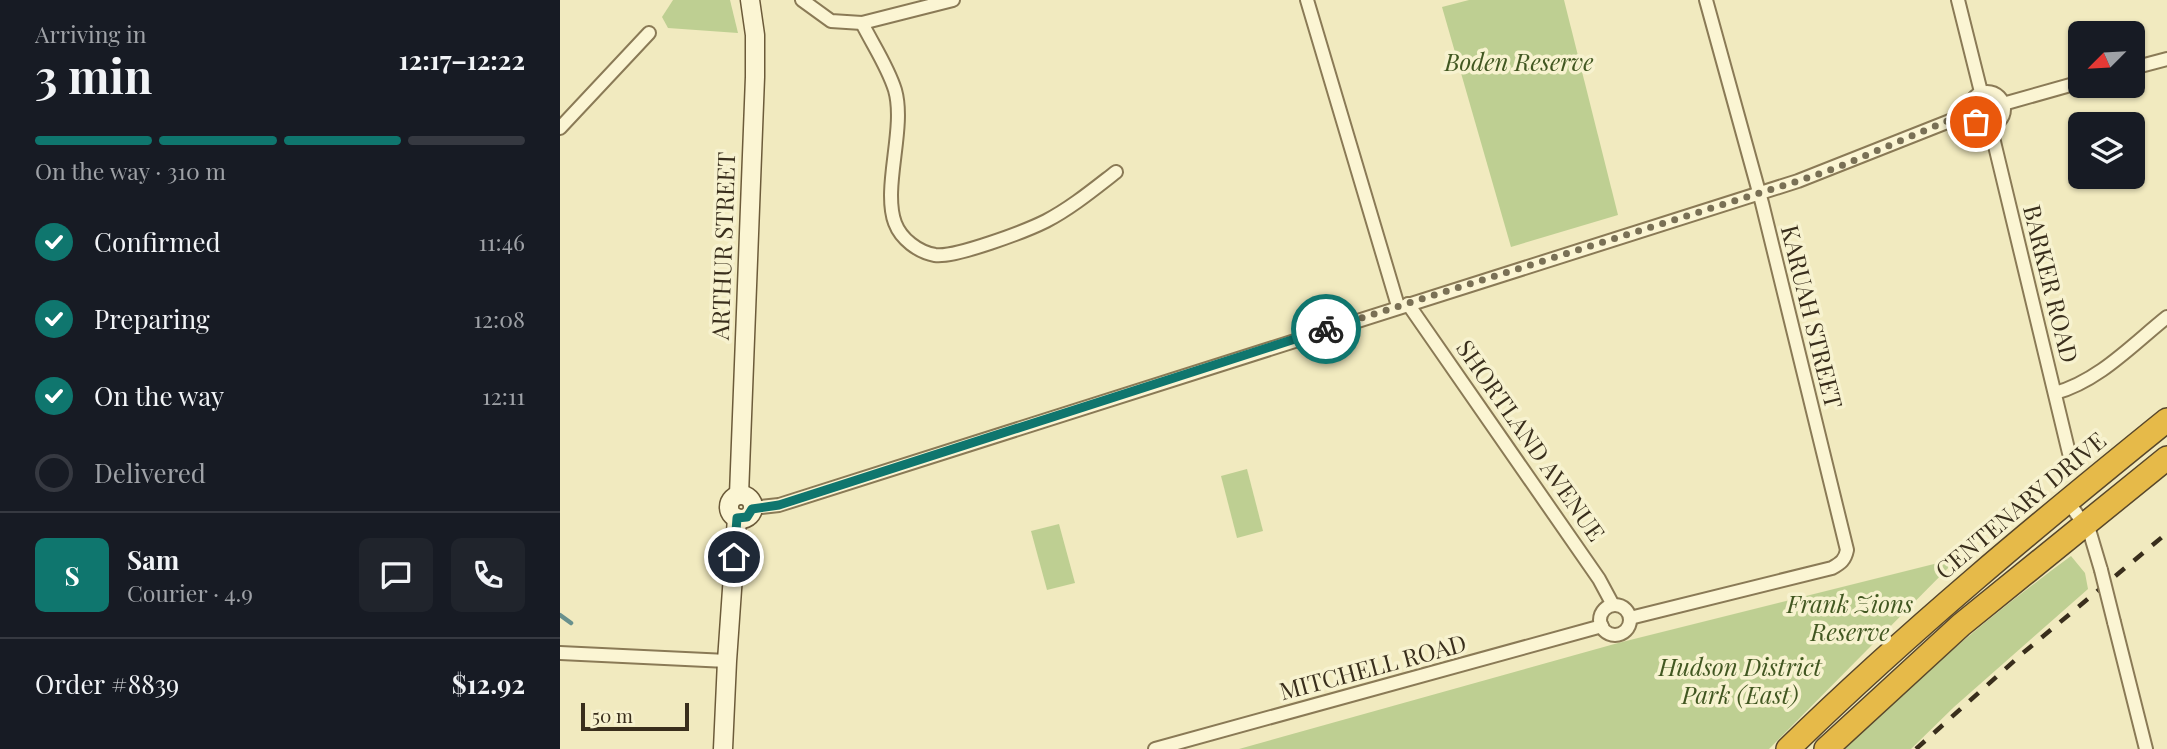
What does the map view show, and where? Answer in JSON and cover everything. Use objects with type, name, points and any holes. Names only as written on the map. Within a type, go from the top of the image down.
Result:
[{"type":"highway","name":"CENTENARY DRIVE","points":[[1788,749],[1919,627],[2067,500],[2167,420]]},
{"type":"highway","points":[[1826,749],[1961,625],[2167,458]]},
{"type":"main road","name":"ARTHUR STREET","points":[[745,513],[730,512],[729,504],[732,498],[739,495],[755,77],[755,35],[750,0]]},
{"type":"main road","points":[[723,749],[727,661],[745,513]]},
{"type":"street","points":[[802,0],[831,21],[862,23],[953,0]]},
{"type":"street","name":"SHORTLAND AVENUE","points":[[1307,0],[1403,305],[1599,579],[1613,605]]},
{"type":"street","name":"KARUAH STREET","points":[[1630,618],[1832,568],[1846,557],[1846,546],[1759,193],[1706,0]]},
{"type":"street","points":[[1958,0],[1981,92]]},
{"type":"street","points":[[862,23],[895,91],[892,212],[896,225],[906,240],[920,250],[937,256],[963,251],[1046,221],[1116,172]]},
{"type":"street","points":[[562,121],[649,33]]},
{"type":"street","points":[[2146,65],[2167,59]]},
{"type":"street","points":[[2003,104],[2068,86]]},
{"type":"street","points":[[1981,92],[1992,93],[2003,104],[1999,120],[1990,125],[1976,122],[1970,113],[1973,98],[1981,92]]},
{"type":"street","points":[[745,513],[779,505],[1836,168],[1970,113]]},
{"type":"street","name":"BARKER ROAD","points":[[1990,125],[2069,453]]},
{"type":"street","points":[[2055,393],[2075,387],[2095,374],[2167,317]]},
{"type":"street","points":[[2067,500],[2085,524],[2094,543],[2146,749]]},
{"type":"street","points":[[1613,605],[1624,608],[1630,618],[1626,630],[1618,635],[1608,633],[1602,626],[1602,613],[1613,605]]},
{"type":"street","name":"MITCHELL ROAD","points":[[1154,749],[1602,626]]},
{"type":"street","points":[[560,653],[727,661]]},
{"type":"green space","points":[[673,0],[730,0],[738,33],[668,28],[662,17]]},
{"type":"green space","name":"Boden Reserve","points":[[1469,0],[1564,0],[1618,215],[1511,247],[1442,7]]},
{"type":"green space","points":[[1247,469],[1263,531],[1237,538],[1221,476]]},
{"type":"green space","points":[[1059,524],[1075,583],[1047,590],[1031,531]]},
{"type":"green space","points":[[2071,556],[2085,573],[2088,589],[1954,707],[1911,749],[1845,749],[1954,648]]},
{"type":"green space","name":"Hudson District Park (East)","points":[[1958,558],[1769,749],[1239,749],[1618,643]]},
{"type":"waterway","points":[[560,615],[571,623]]},
{"type":"railway","points":[[1916,749],[2023,653],[2167,533]]},
{"type":"way so far","points":[[1326,329],[1798,181],[1836,168],[1959,116],[1970,113],[1976,122]]},
{"type":"route","points":[[734,557],[737,518],[747,517],[752,509],[779,505],[1326,329]]},
{"type":"park label","name":"Frank Zions Reserve","points":[[1850,619]]}]
